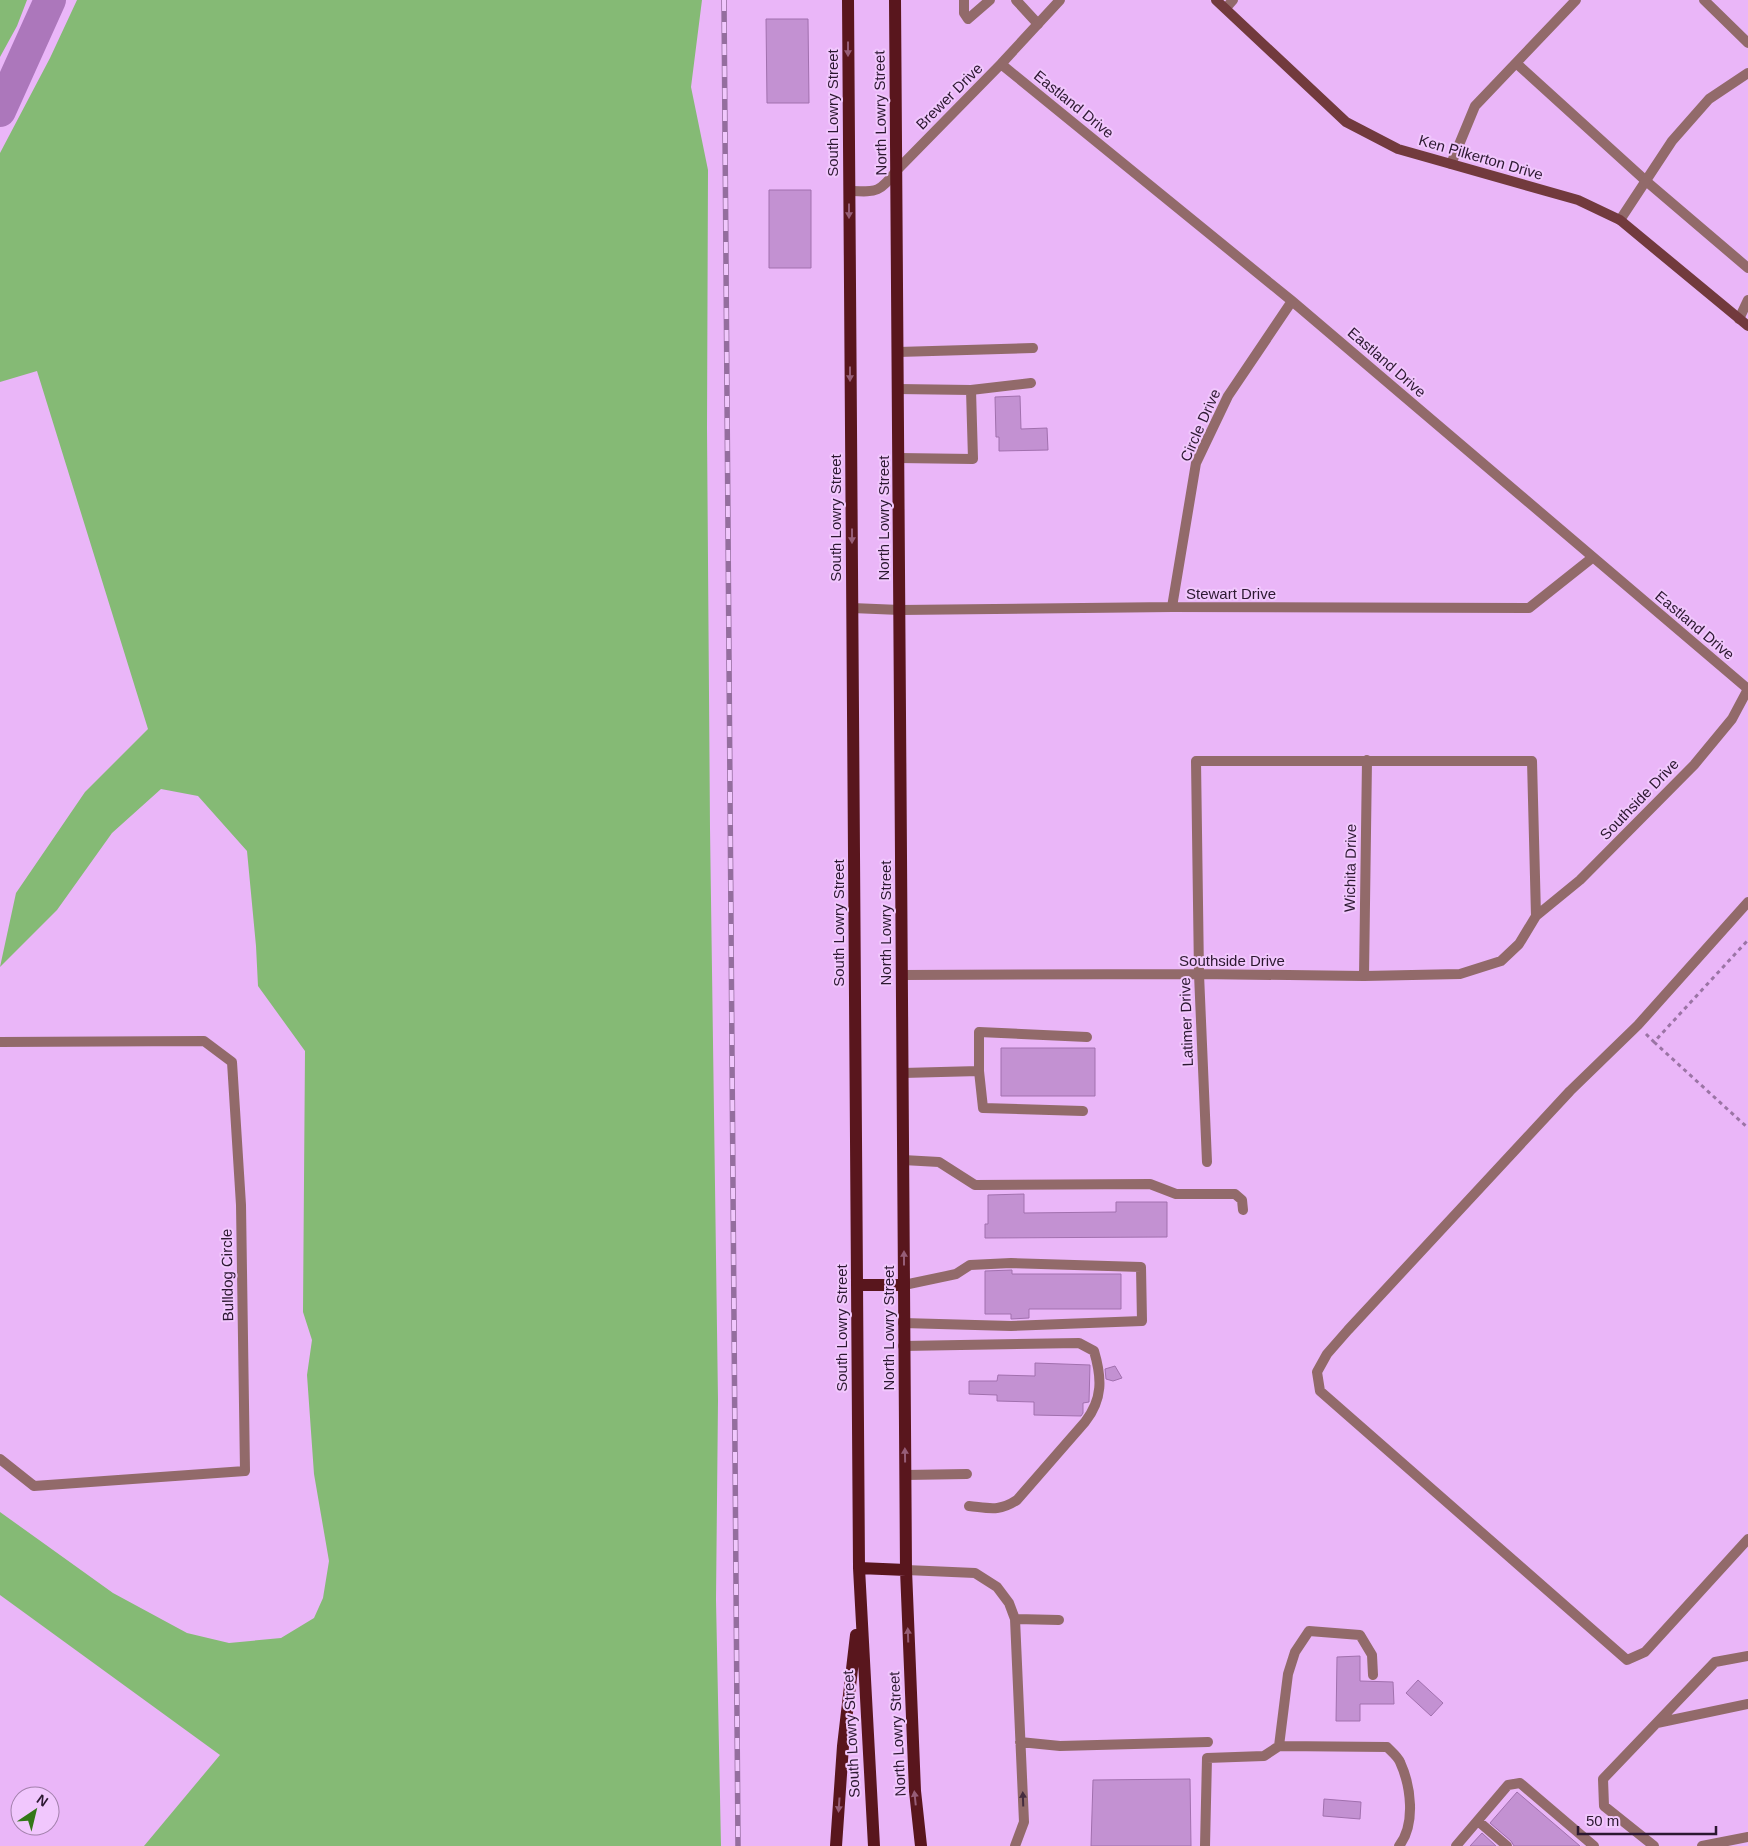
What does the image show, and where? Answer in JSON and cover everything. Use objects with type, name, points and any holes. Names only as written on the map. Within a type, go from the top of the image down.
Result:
[{"type":"main road","name":"South Lowry Street","points":[[848,0],[859,1568],[874,1846]]},
{"type":"main road","name":"North Lowry Street","points":[[895,0],[906,1570],[914,1791],[921,1846]]},
{"type":"main road","points":[[857,1284],[904,1285]]},
{"type":"main road","points":[[859,1568],[906,1570]]},
{"type":"main road","points":[[836,1846],[843,1746],[860,1600]]},
{"type":"street","points":[[964,0],[964,13],[968,19],[990,0]]},
{"type":"street","name":"Brewer Drive","points":[[849,191],[875,192],[885,185],[897,170],[1001,64],[1060,0]]},
{"type":"street","name":"Ken Pilkerton Drive","points":[[1216,0],[1346,122],[1398,149],[1578,200],[1620,220],[1748,326]]},
{"type":"street","points":[[1226,8],[1234,0]]},
{"type":"street","points":[[1451,164],[1475,106],[1576,0]]},
{"type":"street","points":[[1704,0],[1748,43]]},
{"type":"street","points":[[1018,1],[1038,24]]},
{"type":"street","points":[[1516,63],[1646,181],[1748,268]]},
{"type":"street","name":"Eastland Drive","points":[[1001,64],[1292,301],[1748,689]]},
{"type":"street","points":[[1620,220],[1672,141],[1710,99],[1748,73]]},
{"type":"street","points":[[1739,319],[1748,300]]},
{"type":"street","name":"Circle Drive","points":[[1172,607],[1196,463],[1228,396],[1292,301]]},
{"type":"street","points":[[898,352],[1033,348]]},
{"type":"street","points":[[898,389],[971,390],[1031,384]]},
{"type":"street","points":[[899,458],[973,459],[971,390]]},
{"type":"street","name":"Stewart Drive","points":[[852,608],[900,610],[1172,607],[1529,608],[1592,558]]},
{"type":"street","name":"Southside Drive","points":[[902,975],[1199,974],[1364,976],[1460,974],[1501,961],[1519,944],[1536,916],[1580,880],[1694,764],[1732,718],[1748,689]]},
{"type":"street","points":[[1367,760],[1532,761],[1536,916]]},
{"type":"street","name":"Latimer Drive","points":[[1207,1162],[1199,974],[1196,761],[1367,760]]},
{"type":"street","name":"Wichita Drive","points":[[1364,976],[1367,760]]},
{"type":"street","points":[[1748,902],[1638,1025],[1570,1091],[1348,1330],[1327,1354],[1317,1372],[1320,1391],[1627,1660],[1645,1652],[1748,1539]]},
{"type":"street","points":[[1083,1111],[983,1108],[979,1071],[979,1032],[1087,1037]]},
{"type":"street","name":"Bulldog Circle","points":[[0,1042],[204,1041],[232,1062],[241,1205],[245,1471],[34,1486],[0,1459]]},
{"type":"street","points":[[903,1073],[979,1071]]},
{"type":"street","points":[[903,1160],[939,1162],[975,1184],[1150,1184],[1176,1194],[1235,1194],[1242,1200],[1243,1210]]},
{"type":"street","points":[[903,1323],[1012,1326],[1142,1322],[1141,1267],[1011,1263],[970,1265],[956,1274],[904,1285]]},
{"type":"street","points":[[904,1346],[1079,1343],[1094,1351],[1099,1368],[1098,1397],[1094,1410],[1085,1422],[1017,1500],[997,1509],[969,1506]]},
{"type":"street","points":[[905,1475],[967,1474]]},
{"type":"street","points":[[906,1570],[975,1573],[997,1587],[1009,1603],[1015,1619],[1024,1822],[1015,1846]]},
{"type":"street","points":[[1015,1619],[1060,1620]]},
{"type":"street","points":[[1279,1746],[1288,1674],[1296,1652],[1309,1631],[1360,1635],[1372,1655],[1373,1675]]},
{"type":"street","points":[[1654,1846],[1604,1806],[1604,1779],[1715,1662],[1748,1656]]},
{"type":"street","points":[[1657,1723],[1748,1704]]},
{"type":"street","points":[[1020,1742],[1060,1746],[1208,1742]]},
{"type":"street","points":[[1205,1846],[1207,1758],[1264,1756],[1279,1746],[1387,1747],[1400,1760],[1410,1797],[1410,1822],[1399,1846]]},
{"type":"street","points":[[1456,1846],[1508,1785],[1520,1783],[1594,1846]]},
{"type":"street","points":[[1478,1820],[1507,1846]]},
{"type":"street","points":[[1702,1846],[1748,1837]]},
{"type":"path","points":[[1654,1042],[1748,940]]},
{"type":"path","points":[[1638,1025],[1748,1128]]},
{"type":"green space","points":[[0,0],[27,0],[17,26],[0,57]]},
{"type":"green space","points":[[77,0],[702,0],[691,87],[708,170],[707,428],[710,828],[718,1400],[716,1600],[721,1846],[144,1846],[220,1755],[0,1595],[0,1512],[113,1593],[187,1633],[229,1643],[281,1638],[314,1618],[323,1598],[329,1561],[314,1474],[307,1375],[312,1340],[303,1312],[305,1051],[258,986],[247,851],[198,796],[161,789],[112,833],[57,910],[0,967],[16,893],[85,792],[148,729],[37,371],[0,382],[0,153],[50,58]]},
{"type":"building","points":[[766,19],[808,19],[809,103],[767,103]]},
{"type":"building","points":[[769,190],[811,190],[811,268],[769,268]]},
{"type":"building","points":[[1020,396],[1021,429],[1047,428],[1048,450],[999,451],[999,437],[996,437],[995,397]]},
{"type":"building","points":[[1001,1048],[1095,1048],[1095,1096],[1001,1096]]},
{"type":"building","points":[[1024,1194],[1024,1213],[1116,1212],[1116,1202],[1167,1202],[1167,1237],[985,1238],[985,1224],[988,1224],[988,1195]]},
{"type":"building","points":[[1012,1270],[1012,1274],[1121,1274],[1121,1309],[1029,1309],[1029,1318],[1011,1319],[1011,1314],[985,1314],[985,1271]]},
{"type":"building","points":[[1035,1363],[1090,1365],[1089,1402],[1083,1403],[1083,1413],[1081,1416],[1034,1415],[1034,1402],[997,1401],[997,1395],[969,1394],[969,1381],[997,1381],[998,1375],[1035,1376]]},
{"type":"building","points":[[1115,1366],[1122,1378],[1113,1381],[1106,1379],[1105,1369]]},
{"type":"building","points":[[1360,1656],[1360,1681],[1393,1682],[1394,1704],[1360,1704],[1360,1721],[1336,1721],[1337,1657]]},
{"type":"building","points":[[1418,1680],[1443,1703],[1431,1716],[1406,1693]]},
{"type":"building","points":[[1190,1779],[1191,1846],[1091,1846],[1093,1780]]},
{"type":"building","points":[[1517,1792],[1580,1846],[1514,1846],[1511,1841],[1490,1823]]},
{"type":"building","points":[[1324,1799],[1361,1802],[1360,1819],[1323,1816]]},
{"type":"building","points":[[1482,1833],[1496,1846],[1470,1846]]},
{"type":"waterway","points":[[0,111],[50,0]]},
{"type":"railway","points":[[724,0],[738,1846]]}]
